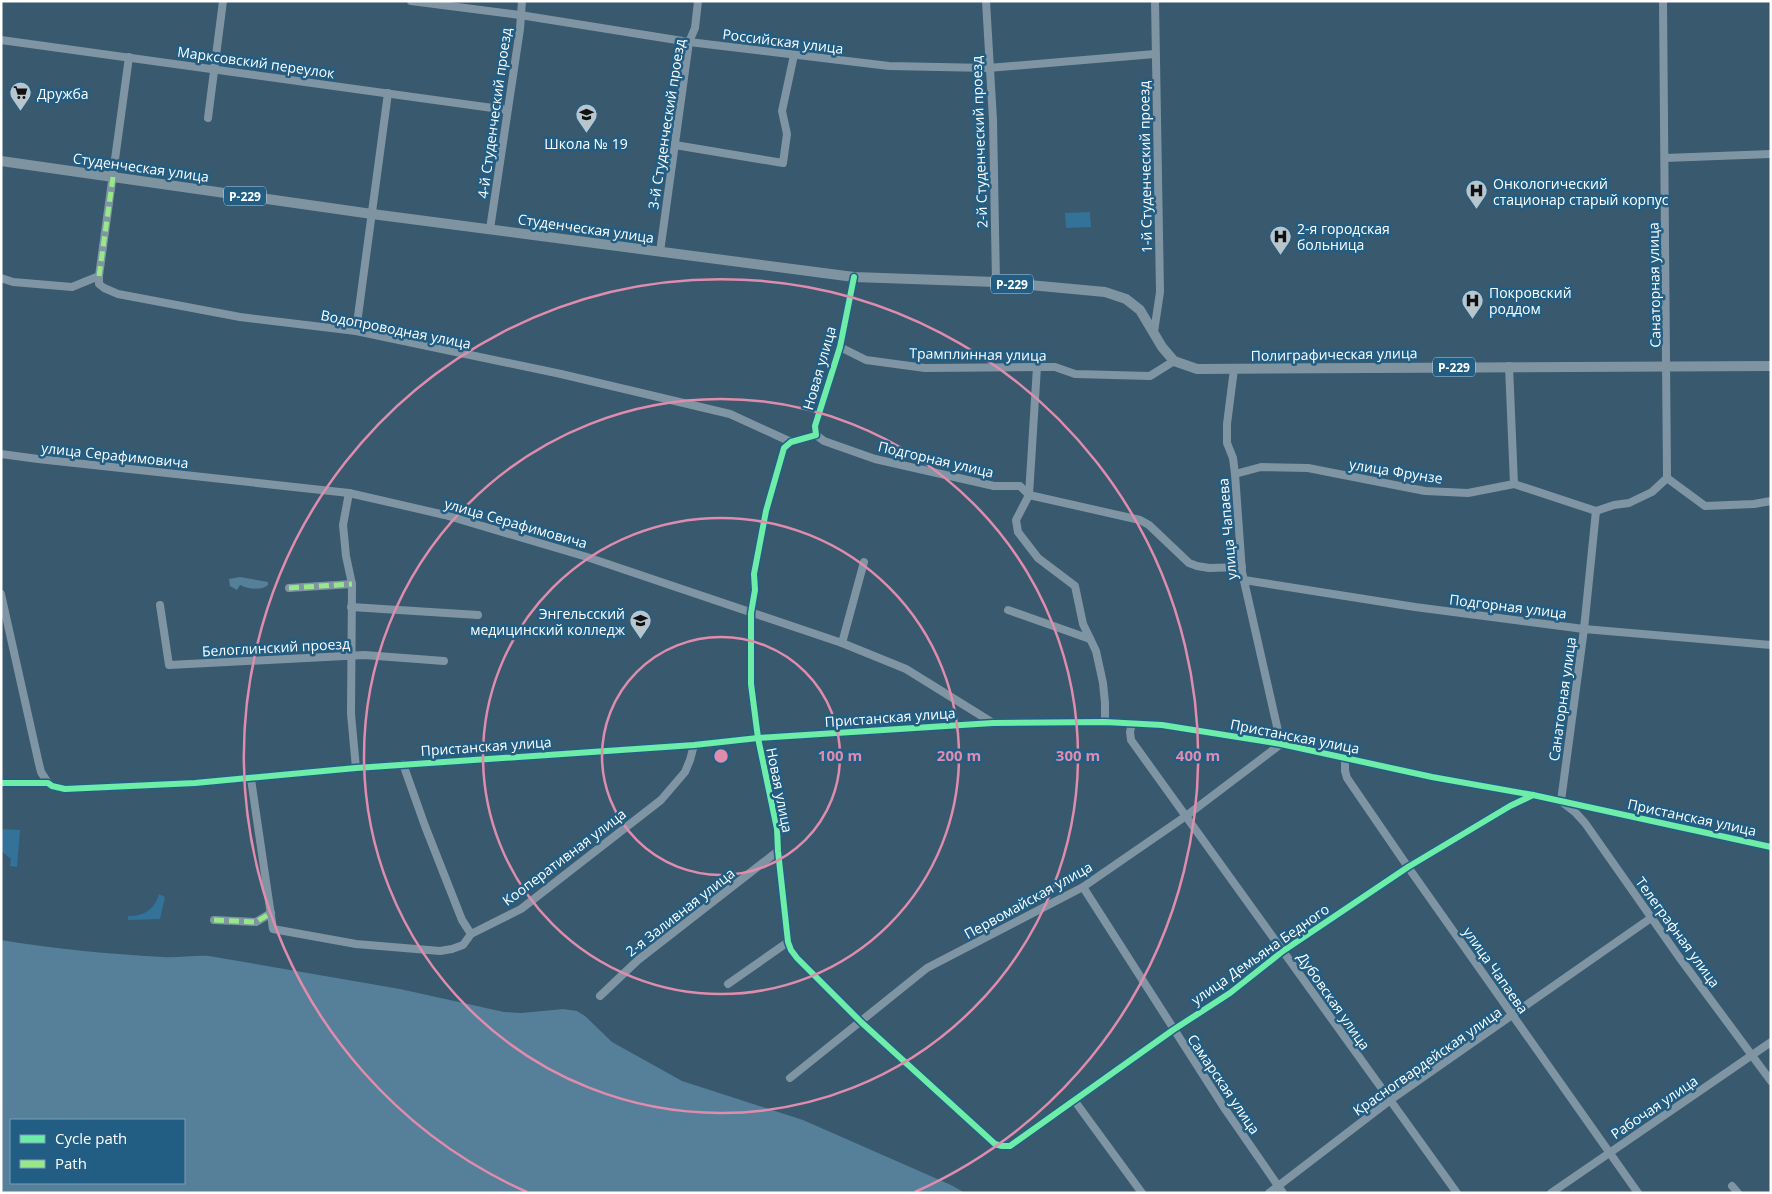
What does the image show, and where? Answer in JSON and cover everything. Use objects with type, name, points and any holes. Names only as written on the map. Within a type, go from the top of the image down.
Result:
[{"type":"main road","name":"Студенческая улица","points":[[1,161],[372,214],[854,277],[996,282],[1105,292],[1126,298],[1140,310],[1154,332]]},
{"type":"main road","name":"Р-229","points":[[1154,332],[1162,347],[1174,361]]},
{"type":"main road","name":"Полиграфическая улица","points":[[1174,361],[1196,369],[1771,366]]},
{"type":"street","points":[[208,118],[223,1]]},
{"type":"street","name":"Российская улица","points":[[411,1],[520,15],[689,42],[890,66],[988,68],[1155,54]]},
{"type":"street","name":"4-й Студенческий проезд","points":[[490,229],[522,1]]},
{"type":"street","name":"3-й Студенческий проезд","points":[[660,252],[689,42],[695,28],[698,1]]},
{"type":"street","name":"2-й Студенческий проезд","points":[[986,1],[988,68],[993,120],[996,282]]},
{"type":"street","name":"1-й Студенческий проезд","points":[[1154,332],[1160,292],[1155,1]]},
{"type":"street","name":"Санаторная улица","points":[[1663,1],[1667,478]]},
{"type":"street","name":"Марксовский переулок","points":[[1,40],[507,110]]},
{"type":"street","points":[[675,145],[782,162],[787,134],[782,111],[794,54]]},
{"type":"street","points":[[1,278],[13,282],[72,288],[99,276],[129,57]]},
{"type":"street","points":[[356,331],[388,93]]},
{"type":"street","points":[[1665,158],[1771,154]]},
{"type":"street","name":"Водопроводная улица","points":[[99,276],[99,284],[118,294],[240,317],[356,331],[561,374],[730,414],[791,442]]},
{"type":"street","name":"Новая улица","points":[[816,435],[815,426],[840,347],[854,277]]},
{"type":"street","name":"Трамплинная улица","points":[[840,347],[866,360],[925,368],[1055,367],[1075,374],[1150,376],[1174,361]]},
{"type":"street","points":[[1509,366],[1514,484]]},
{"type":"street","points":[[1037,367],[1029,495],[1016,520],[1018,532],[1038,558],[1050,569],[1075,586],[1082,624],[1096,651],[1103,683],[1104,722]]},
{"type":"street","name":"улица Чапаева","points":[[1234,369],[1226,424],[1227,443],[1233,458],[1235,474],[1242,568],[1280,744]]},
{"type":"street","points":[[791,442],[816,435]]},
{"type":"street","name":"Подгорная улица","points":[[816,435],[824,441],[875,458],[994,486],[1020,486],[1029,495],[1140,520],[1149,525],[1189,563],[1197,566],[1242,568]]},
{"type":"street","name":"Новая улица","points":[[791,442],[784,448],[766,511],[754,574],[755,590],[751,613],[751,684],[758,738],[777,829],[790,950],[861,1022],[995,1144],[1010,1146]]},
{"type":"street","name":"улица Серафимовича","points":[[1,454],[349,493],[445,515],[516,534],[842,643],[906,669],[993,723]]},
{"type":"street","name":"улица Фрунзе","points":[[1235,474],[1260,467],[1308,468],[1425,491],[1468,493],[1514,484],[1596,511]]},
{"type":"street","points":[[1596,511],[1629,502],[1652,492],[1667,478],[1705,506],[1754,504],[1771,501]]},
{"type":"street","points":[[349,493],[344,525],[346,556],[352,584],[351,714],[356,768]]},
{"type":"street","name":"Санаторная улица","points":[[1561,801],[1584,629],[1596,511]]},
{"type":"street","points":[[842,643],[864,562]]},
{"type":"street","name":"Подгорная улица","points":[[1244,580],[1415,607],[1584,629],[1771,646]]},
{"type":"street","points":[[289,588],[352,584]]},
{"type":"street","points":[[1,594],[39,764],[41,772],[48,783]]},
{"type":"street","name":"Белоглинский проезд","points":[[160,605],[169,665],[364,655],[444,661]]},
{"type":"street","points":[[351,606],[478,615]]},
{"type":"street","points":[[1008,610],[1090,639]]},
{"type":"street","name":"Пристанская улица","points":[[1,783],[48,783],[60,789],[195,783],[403,764],[694,745],[758,738],[993,723],[1132,723],[1162,725],[1280,744],[1432,777],[1533,795],[1771,847]]},
{"type":"street","name":"Дубовская улица","points":[[1132,723],[1131,740],[1456,1193]]},
{"type":"street","name":"Первомайская улица","points":[[790,1078],[927,968],[1083,887],[1186,816],[1280,744]]},
{"type":"street","name":"Кооперативная улица","points":[[271,913],[273,928],[356,944],[440,951],[463,945],[471,934],[521,909],[660,800],[685,772],[694,745]]},
{"type":"street","name":"улица Чапаева","points":[[1346,758],[1344,771],[1347,778],[1638,1193]]},
{"type":"street","points":[[403,764],[448,886],[462,920],[471,934]]},
{"type":"street","points":[[214,920],[256,922],[271,913],[251,779]]},
{"type":"street","name":"улица Демьяна Бедного","points":[[1010,1146],[1173,1030],[1230,993],[1283,950],[1408,867],[1510,806],[1533,795]]},
{"type":"street","name":"Телеграфная улица","points":[[1561,801],[1585,823],[1651,918],[1771,1081]]},
{"type":"street","name":"2-я Заливная улица","points":[[600,996],[638,960],[778,851]]},
{"type":"street","name":"Самарская улица","points":[[1083,887],[1173,1030],[1284,1193]]},
{"type":"street","name":"Красногвардейская улица","points":[[1269,1193],[1389,1101],[1651,918]]},
{"type":"street","points":[[728,984],[788,942]]},
{"type":"street","name":"Рабочая улица","points":[[1551,1193],[1771,1042]]},
{"type":"street","points":[[1074,1100],[1142,1193]]},
{"type":"street","points":[[1732,1186],[1738,1193]]},
{"type":"shaded area","points":[[1090,212],[1091,227],[1066,228],[1065,213]]},
{"type":"shaded area","points":[[240,577],[268,582],[268,585],[254,589],[240,585],[237,590],[230,586],[229,579]]},
{"type":"shaded area","points":[[1,829],[20,830],[17,867],[10,866],[11,859],[1,851]]},
{"type":"shaded area","points":[[159,894],[165,897],[160,919],[128,920],[128,916],[139,915],[152,908]]},
{"type":"shaded area","points":[[1,940],[61,949],[122,954],[168,957],[209,956],[400,989],[504,1012],[522,1013],[563,1009],[577,1011],[585,1016],[612,1042],[682,1081],[803,1120],[951,1185],[965,1193],[1,1193]]},
{"type":"marked path","points":[[99,276],[113,177]]},
{"type":"marked path","points":[[289,588],[352,584]]},
{"type":"marked path","points":[[214,920],[256,922],[271,913]]},
{"type":"cycle path","points":[[854,277],[840,347],[815,426],[816,435],[791,442],[784,448],[766,511],[754,574],[755,590],[751,613],[751,684],[758,738],[777,829],[788,942],[797,958],[861,1022],[995,1144],[1010,1146],[1173,1030],[1230,993],[1283,951],[1408,867],[1510,806],[1533,795]]},
{"type":"cycle path","points":[[1,783],[48,783],[65,789],[195,783],[356,768],[694,745],[758,738],[993,723],[1105,722],[1162,725],[1281,744],[1432,777],[1533,795],[1771,847]]},
{"type":"place","name":"Дружба","points":[[21,112]]},
{"type":"place","name":"Школа № 19","points":[[586,134]]},
{"type":"place","name":"Онкологический стационар старый корпус","points":[[1477,210]]},
{"type":"place","name":"2-я городская больница","points":[[1281,255]]},
{"type":"place","name":"Покровский роддом","points":[[1473,319]]},
{"type":"place","name":"Энгельсский медицинский колледж","points":[[641,640]]}]
